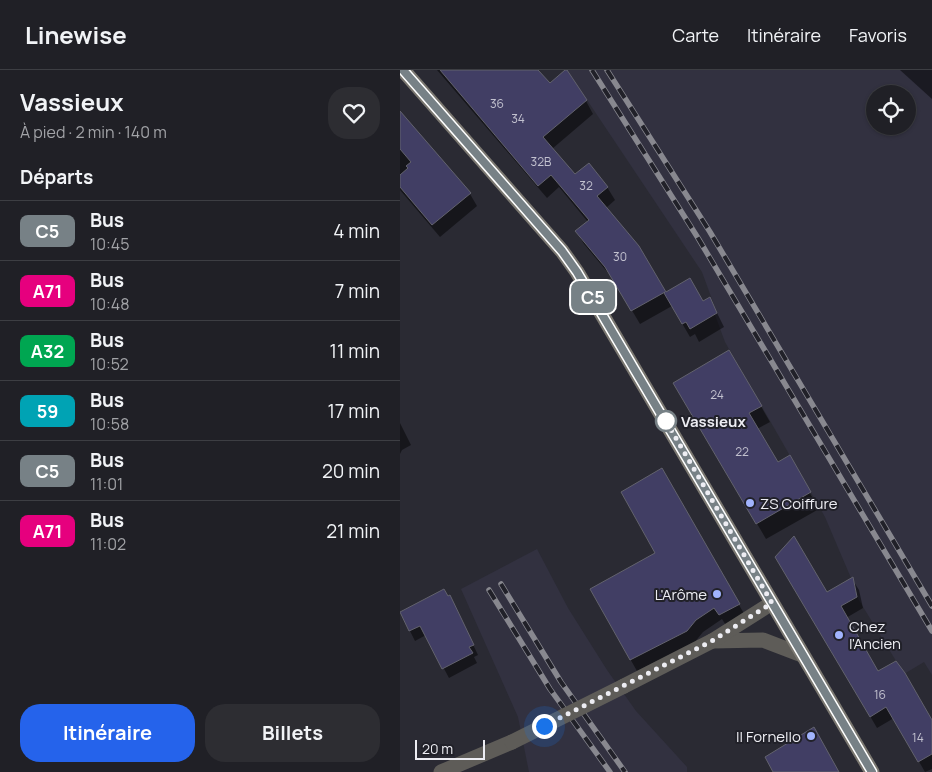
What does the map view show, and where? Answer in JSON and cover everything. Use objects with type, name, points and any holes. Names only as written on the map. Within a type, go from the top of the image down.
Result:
[{"type":"main road","points":[[403,70],[562,251],[577,272],[872,772]]},
{"type":"street","points":[[441,772],[512,742],[624,686],[712,641],[772,603]]},
{"type":"street","points":[[712,641],[763,640],[802,655]]},
{"type":"shaded area","points":[[567,70],[932,70],[932,675],[924,662],[904,674],[857,597],[854,585],[825,517],[725,342],[715,315],[717,313],[702,272]]},
{"type":"shaded area","points":[[537,549],[568,608],[607,670],[636,711],[687,767],[687,772],[529,772],[518,717],[461,589]]},
{"type":"building","points":[[440,70],[538,70],[550,83],[567,70],[587,100],[543,137],[575,174],[589,163],[608,187],[597,196],[639,246],[666,292],[690,278],[703,301],[710,297],[717,313],[690,329],[686,322],[682,324],[665,292],[631,311],[605,267],[575,231],[589,220],[551,175],[538,186]]},
{"type":"building","points":[[400,111],[471,193],[432,225],[400,187],[400,175],[408,168],[406,166],[411,162],[400,149]]},
{"type":"building","points":[[729,350],[762,406],[749,413],[778,462],[790,455],[811,492],[756,524],[673,383]]},
{"type":"building","points":[[662,468],[740,604],[719,615],[714,608],[696,620],[687,631],[630,660],[590,589],[655,553],[621,492]]},
{"type":"building","points":[[794,536],[827,592],[853,577],[857,597],[841,606],[878,671],[896,661],[905,673],[932,720],[932,754],[918,762],[886,707],[870,717],[775,557]]},
{"type":"building","points":[[444,589],[448,596],[450,595],[474,645],[469,647],[473,653],[442,669],[420,626],[409,631],[400,612]]},
{"type":"building","points":[[814,727],[839,772],[773,772],[765,757]]},
{"type":"railway","points":[[592,70],[698,238],[932,631]]},
{"type":"railway","points":[[607,70],[710,232],[932,606]]},
{"type":"railway","points":[[501,584],[561,682],[625,772]]},
{"type":"railway","points":[[489,590],[550,689],[610,772]]},
{"type":"bus line","name":"C5","points":[[403,70],[562,251],[577,272],[872,772]]},
{"type":"place","name":"Vassieux","points":[[666,421]]},
{"type":"place","name":"ZS Coiffure","points":[[750,503]]},
{"type":"place","name":"L'Arôme","points":[[717,594]]},
{"type":"place","name":"Chez l'Ancien","points":[[839,635]]},
{"type":"place","name":"Il Fornello","points":[[811,736]]},
{"type":"route","points":[[544,726],[712,641],[772,603],[666,421]]}]
